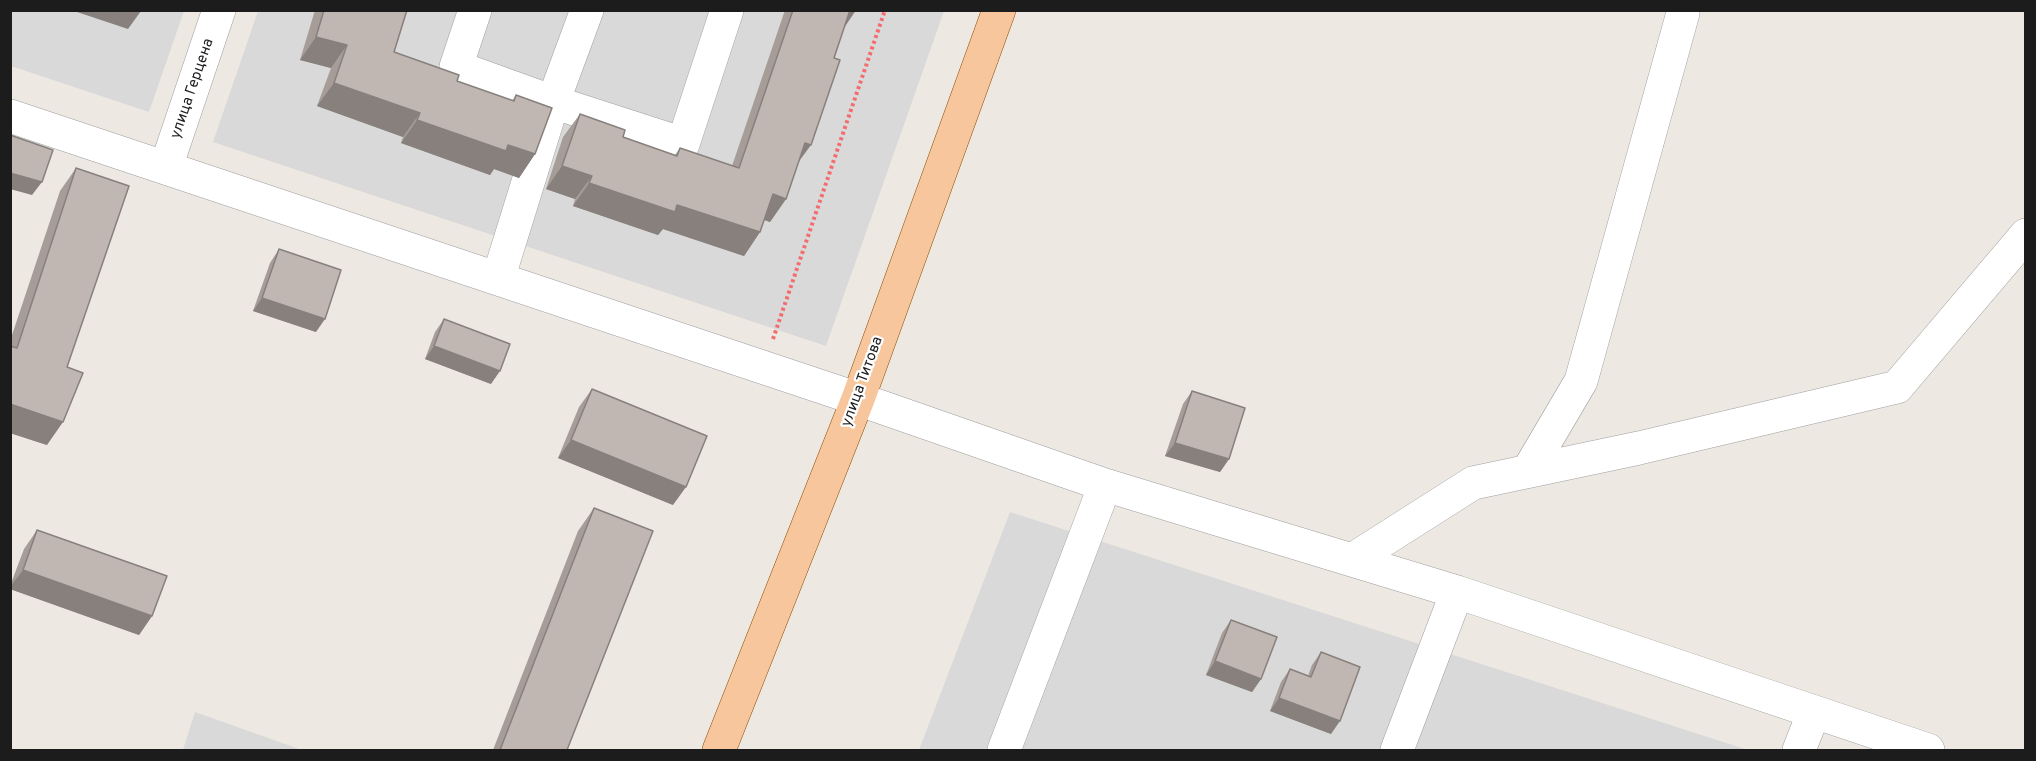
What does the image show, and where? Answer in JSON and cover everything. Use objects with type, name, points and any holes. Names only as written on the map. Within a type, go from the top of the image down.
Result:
[{"type":"main road","name":"улица Титова","points":[[719,750],[858,399],[999,10]]},
{"type":"street","name":"улица Герцена","points":[[166,167],[219,10]]},
{"type":"street","points":[[475,10],[456,67],[553,102],[683,144],[727,10]]},
{"type":"street","points":[[498,279],[553,102],[586,10]]},
{"type":"street","points":[[1528,471],[1581,381],[1683,13]]},
{"type":"street","points":[[10,116],[858,399],[1105,485],[1457,592],[1928,750]]},
{"type":"street","points":[[1352,560],[1473,483],[1639,448],[1897,387],[2025,235]]},
{"type":"street","points":[[1004,750],[1105,485]]},
{"type":"street","points":[[1398,750],[1457,592]]},
{"type":"street","points":[[1799,750],[1814,712]]},
{"type":"path","points":[[763,368],[885,10]]},
{"type":"shaded area","points":[[11,11],[184,11],[149,112],[11,66]]},
{"type":"shaded area","points":[[258,11],[944,11],[826,346],[213,142]]},
{"type":"shaded area","points":[[1010,512],[1748,750],[919,750]]},
{"type":"shaded area","points":[[195,712],[302,750],[183,750]]},
{"type":"building","points":[[324,10],[407,10],[394,52],[459,75],[457,81],[514,101],[516,95],[552,108],[535,154],[508,145],[506,151],[417,120],[420,113],[334,83],[347,45],[316,37]]},
{"type":"building","points":[[793,10],[850,10],[834,58],[840,60],[811,145],[805,143],[786,199],[773,194],[760,232],[677,205],[675,212],[589,183],[592,176],[562,166],[580,114],[625,130],[623,137],[677,156],[680,148],[739,168]]},
{"type":"building","points":[[10,135],[53,150],[42,182],[10,173]]},
{"type":"building","points":[[76,168],[129,186],[67,367],[83,373],[63,422],[10,404],[10,346],[17,348]]},
{"type":"building","points":[[279,249],[341,270],[325,319],[262,298]]},
{"type":"building","points":[[444,319],[510,344],[500,371],[434,346]]},
{"type":"building","points":[[592,389],[707,436],[686,487],[571,440]]},
{"type":"building","points":[[1192,391],[1245,408],[1229,459],[1175,443]]},
{"type":"building","points":[[594,508],[653,531],[567,750],[500,750]]},
{"type":"building","points":[[37,530],[167,576],[152,616],[23,570]]},
{"type":"building","points":[[1231,620],[1277,637],[1261,679],[1215,661]]},
{"type":"building","points":[[1321,652],[1360,667],[1340,721],[1279,698],[1290,669],[1311,677]]}]
